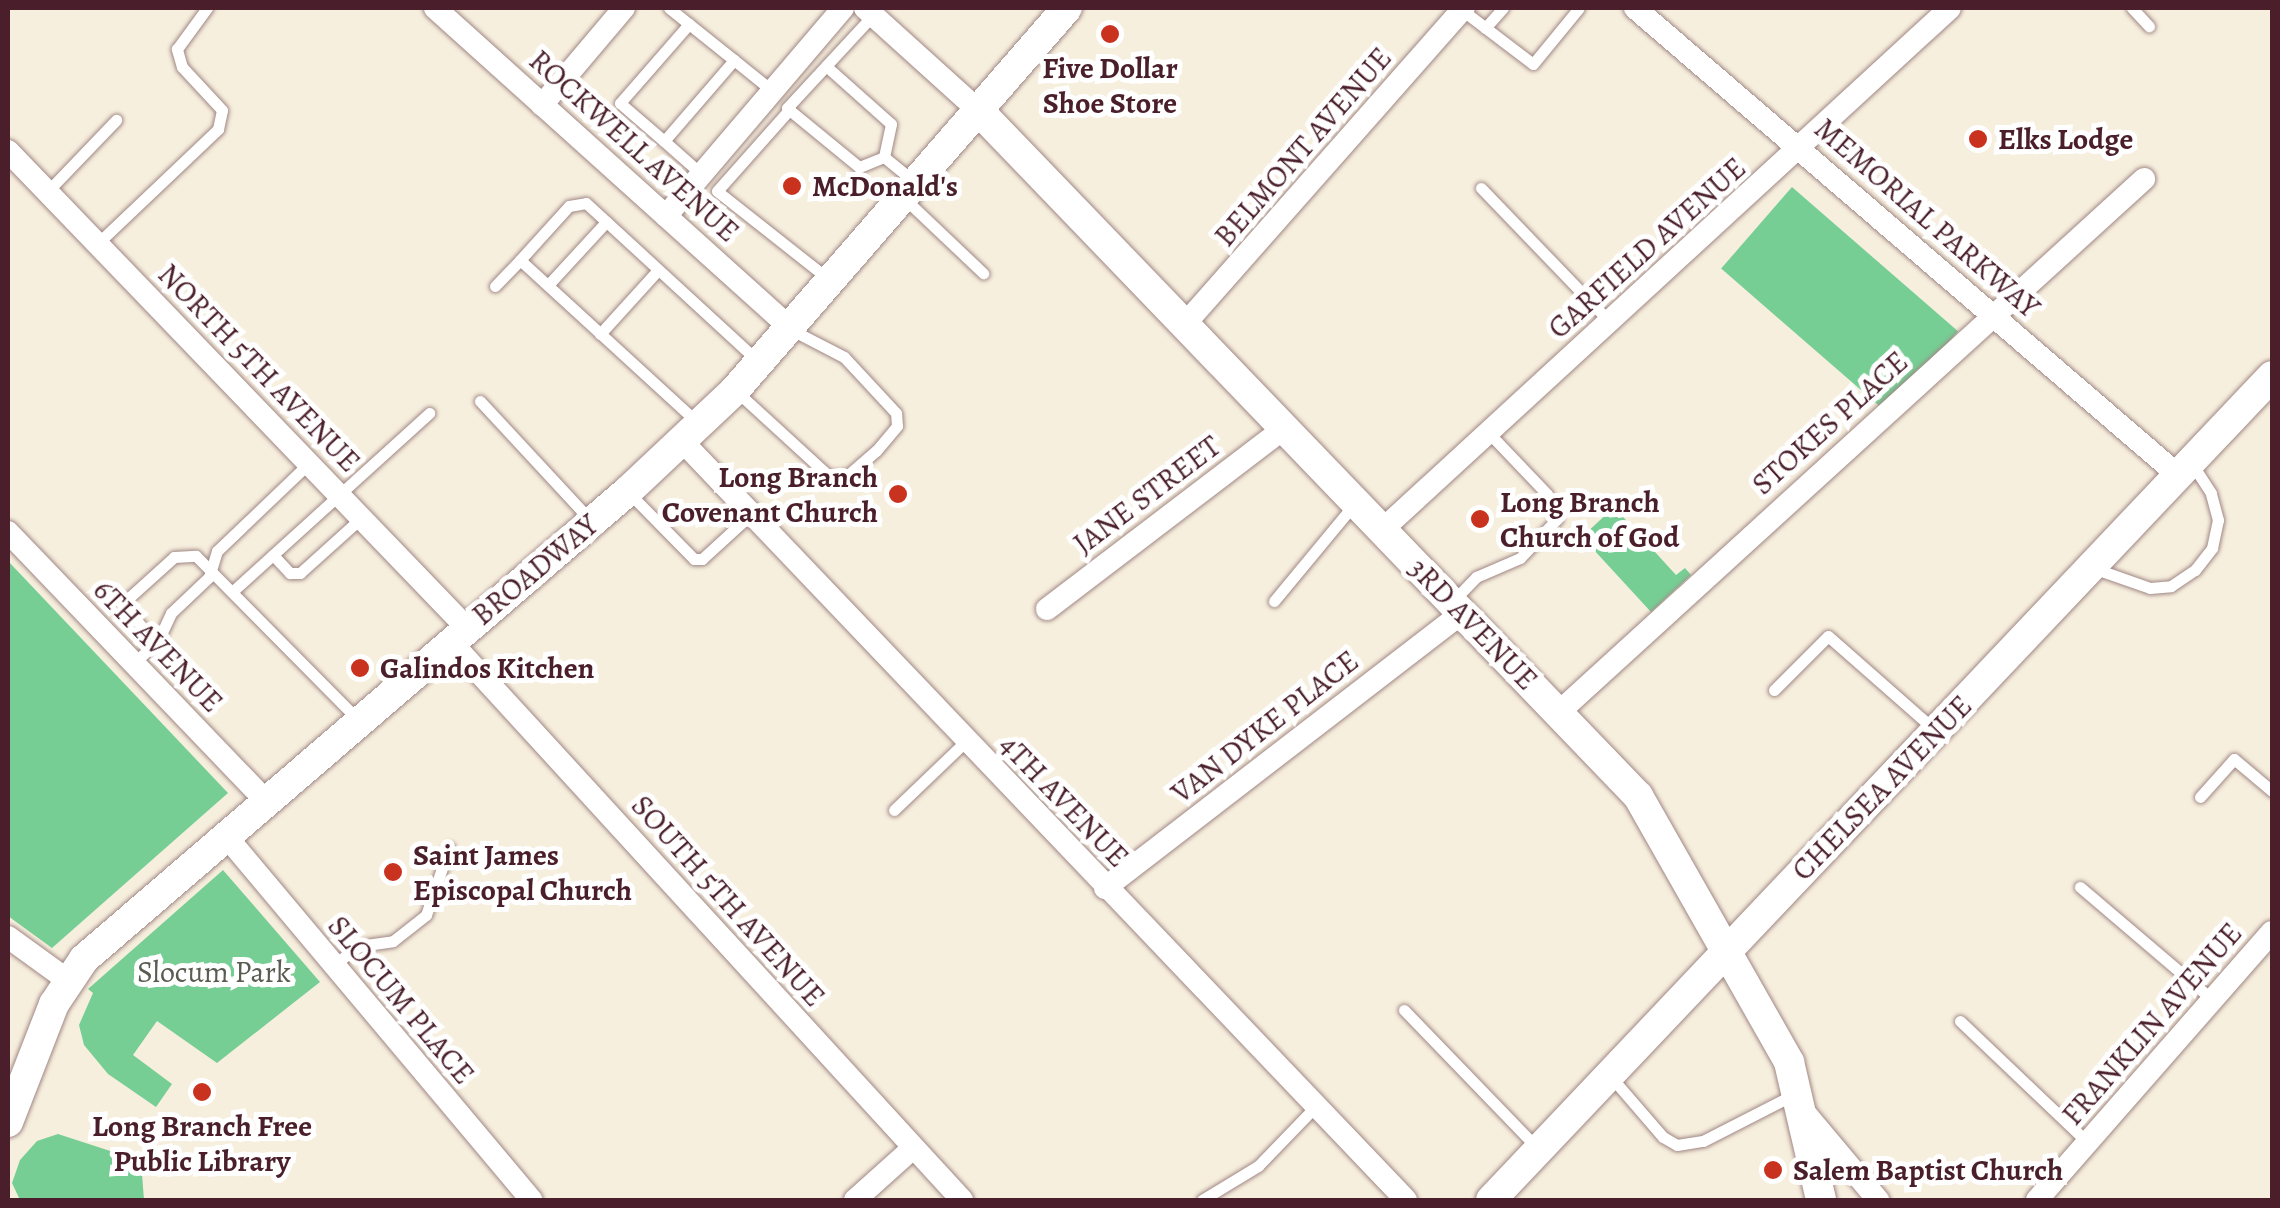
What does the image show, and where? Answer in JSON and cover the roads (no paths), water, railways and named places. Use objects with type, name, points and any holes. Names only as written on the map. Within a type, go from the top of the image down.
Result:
[{"type":"street","name":"ROCKWELL AVENUE","points":[[435,8],[792,330]]},
{"type":"street","points":[[542,105],[624,8]]},
{"type":"street","points":[[666,216],[698,171],[842,8]]},
{"type":"street","name":"BROADWAY","points":[[8,1122],[66,979],[266,801],[592,522],[735,390],[833,283],[1067,8]]},
{"type":"street","name":"MEMORIAL PARKWAY","points":[[1636,8],[1993,315],[2184,469]]},
{"type":"street","name":"GARFIELD AVENUE","points":[[1382,530],[1950,8]]},
{"type":"street","name":"BELMONT AVENUE","points":[[1185,324],[1463,9]]},
{"type":"street","points":[[869,11],[979,111]]},
{"type":"street","name":"3RD AVENUE","points":[[979,111],[1558,713],[1660,826],[1789,1062],[1802,1103],[1878,1200]]},
{"type":"street","name":"NORTH 5TH AVENUE","points":[[8,151],[362,518],[459,635]]},
{"type":"street","name":"STOKES PLACE","points":[[1558,713],[2144,180]]},
{"type":"street","name":"CHELSEA AVENUE","points":[[1490,1200],[2272,376]]},
{"type":"street","name":"JANE STREET","points":[[1046,609],[1283,429]]},
{"type":"street","name":"4TH AVENUE","points":[[690,433],[750,515],[1406,1200]]},
{"type":"street","name":"6TH AVENUE","points":[[8,532],[266,801]]},
{"type":"street","name":"VAN DYKE PLACE","points":[[1105,888],[1457,607]]},
{"type":"street","name":"SOUTH 5TH AVENUE","points":[[459,635],[962,1200]]},
{"type":"street","name":"SLOCUM PLACE","points":[[226,836],[530,1200]]},
{"type":"street","name":"FRANKLIN AVENUE","points":[[2037,1200],[2272,932]]},
{"type":"street","points":[[8,937],[66,979]]},
{"type":"street","points":[[1802,1103],[1821,1200]]},
{"type":"street","points":[[855,1200],[913,1148]]},
{"type":"lane","points":[[97,244],[218,129],[222,110],[182,68],[176,49],[207,8]]},
{"type":"lane","points":[[669,8],[770,90]]},
{"type":"lane","points":[[1485,28],[1502,8]]},
{"type":"lane","points":[[1463,9],[1533,64],[1579,8]]},
{"type":"lane","points":[[2132,8],[2149,26]]},
{"type":"lane","points":[[833,283],[717,191],[869,11]]},
{"type":"lane","points":[[689,24],[620,103],[698,171]]},
{"type":"lane","points":[[664,141],[734,60]]},
{"type":"lane","points":[[826,66],[891,124],[884,157],[983,273]]},
{"type":"lane","points":[[789,110],[859,167],[884,157]]},
{"type":"lane","points":[[47,192],[116,120]]},
{"type":"lane","points":[[1480,188],[1610,322]]},
{"type":"lane","points":[[496,286],[577,201],[606,222],[761,364]]},
{"type":"lane","points":[[548,285],[606,222]]},
{"type":"lane","points":[[520,260],[600,334],[690,433]]},
{"type":"lane","points":[[600,334],[658,270]]},
{"type":"lane","points":[[735,390],[829,476],[848,475],[876,451],[897,426],[896,413],[844,357],[792,330]]},
{"type":"lane","points":[[480,401],[592,522]]},
{"type":"lane","points":[[234,591],[429,413]]},
{"type":"lane","points":[[1457,607],[1476,578],[1520,558],[1556,519],[1547,494],[1489,433]]},
{"type":"lane","points":[[133,664],[156,644],[170,613],[213,569],[217,551],[309,463]]},
{"type":"lane","points":[[2092,568],[2150,588],[2171,586],[2195,570],[2212,548],[2218,520],[2212,493],[2184,469]]},
{"type":"lane","points":[[628,490],[694,559],[702,559],[750,515]]},
{"type":"lane","points":[[1274,601],[1355,502]]},
{"type":"lane","points":[[272,555],[290,573],[300,573],[362,518]]},
{"type":"lane","points":[[156,644],[124,610],[124,600],[182,554],[196,556],[360,720]]},
{"type":"lane","points":[[1774,690],[1828,636],[1936,732]]},
{"type":"lane","points":[[894,810],[966,741]]},
{"type":"lane","points":[[2200,797],[2234,759],[2272,791]]},
{"type":"lane","points":[[333,965],[358,946],[393,941],[426,915],[450,848]]},
{"type":"lane","points":[[2080,887],[2213,1000]]},
{"type":"lane","points":[[1404,1010],[1538,1149]]},
{"type":"lane","points":[[1960,1021],[2088,1142]]},
{"type":"lane","points":[[1609,1074],[1662,1137],[1677,1145],[1703,1141],[1802,1103]]},
{"type":"lane","points":[[1202,1200],[1258,1166],[1315,1107]]},
{"type":"place","name":"Five Dollar Shoe Store","points":[[1110,34]]},
{"type":"place","name":"Elks Lodge","points":[[1978,139]]},
{"type":"place","name":"McDonald's","points":[[792,186]]},
{"type":"place","name":"Long Branch Covenant Church","points":[[898,494]]},
{"type":"place","name":"Long Branch Church of God","points":[[1480,519]]},
{"type":"place","name":"Galindos Kitchen","points":[[360,668]]},
{"type":"place","name":"Saint James Episcopal Church","points":[[393,872]]},
{"type":"place","name":"Long Branch Free Public Library","points":[[202,1092]]},
{"type":"place","name":"Salem Baptist Church","points":[[1773,1170]]},
{"type":"park label","name":"Slocum Park","points":[[214,972]]}]
